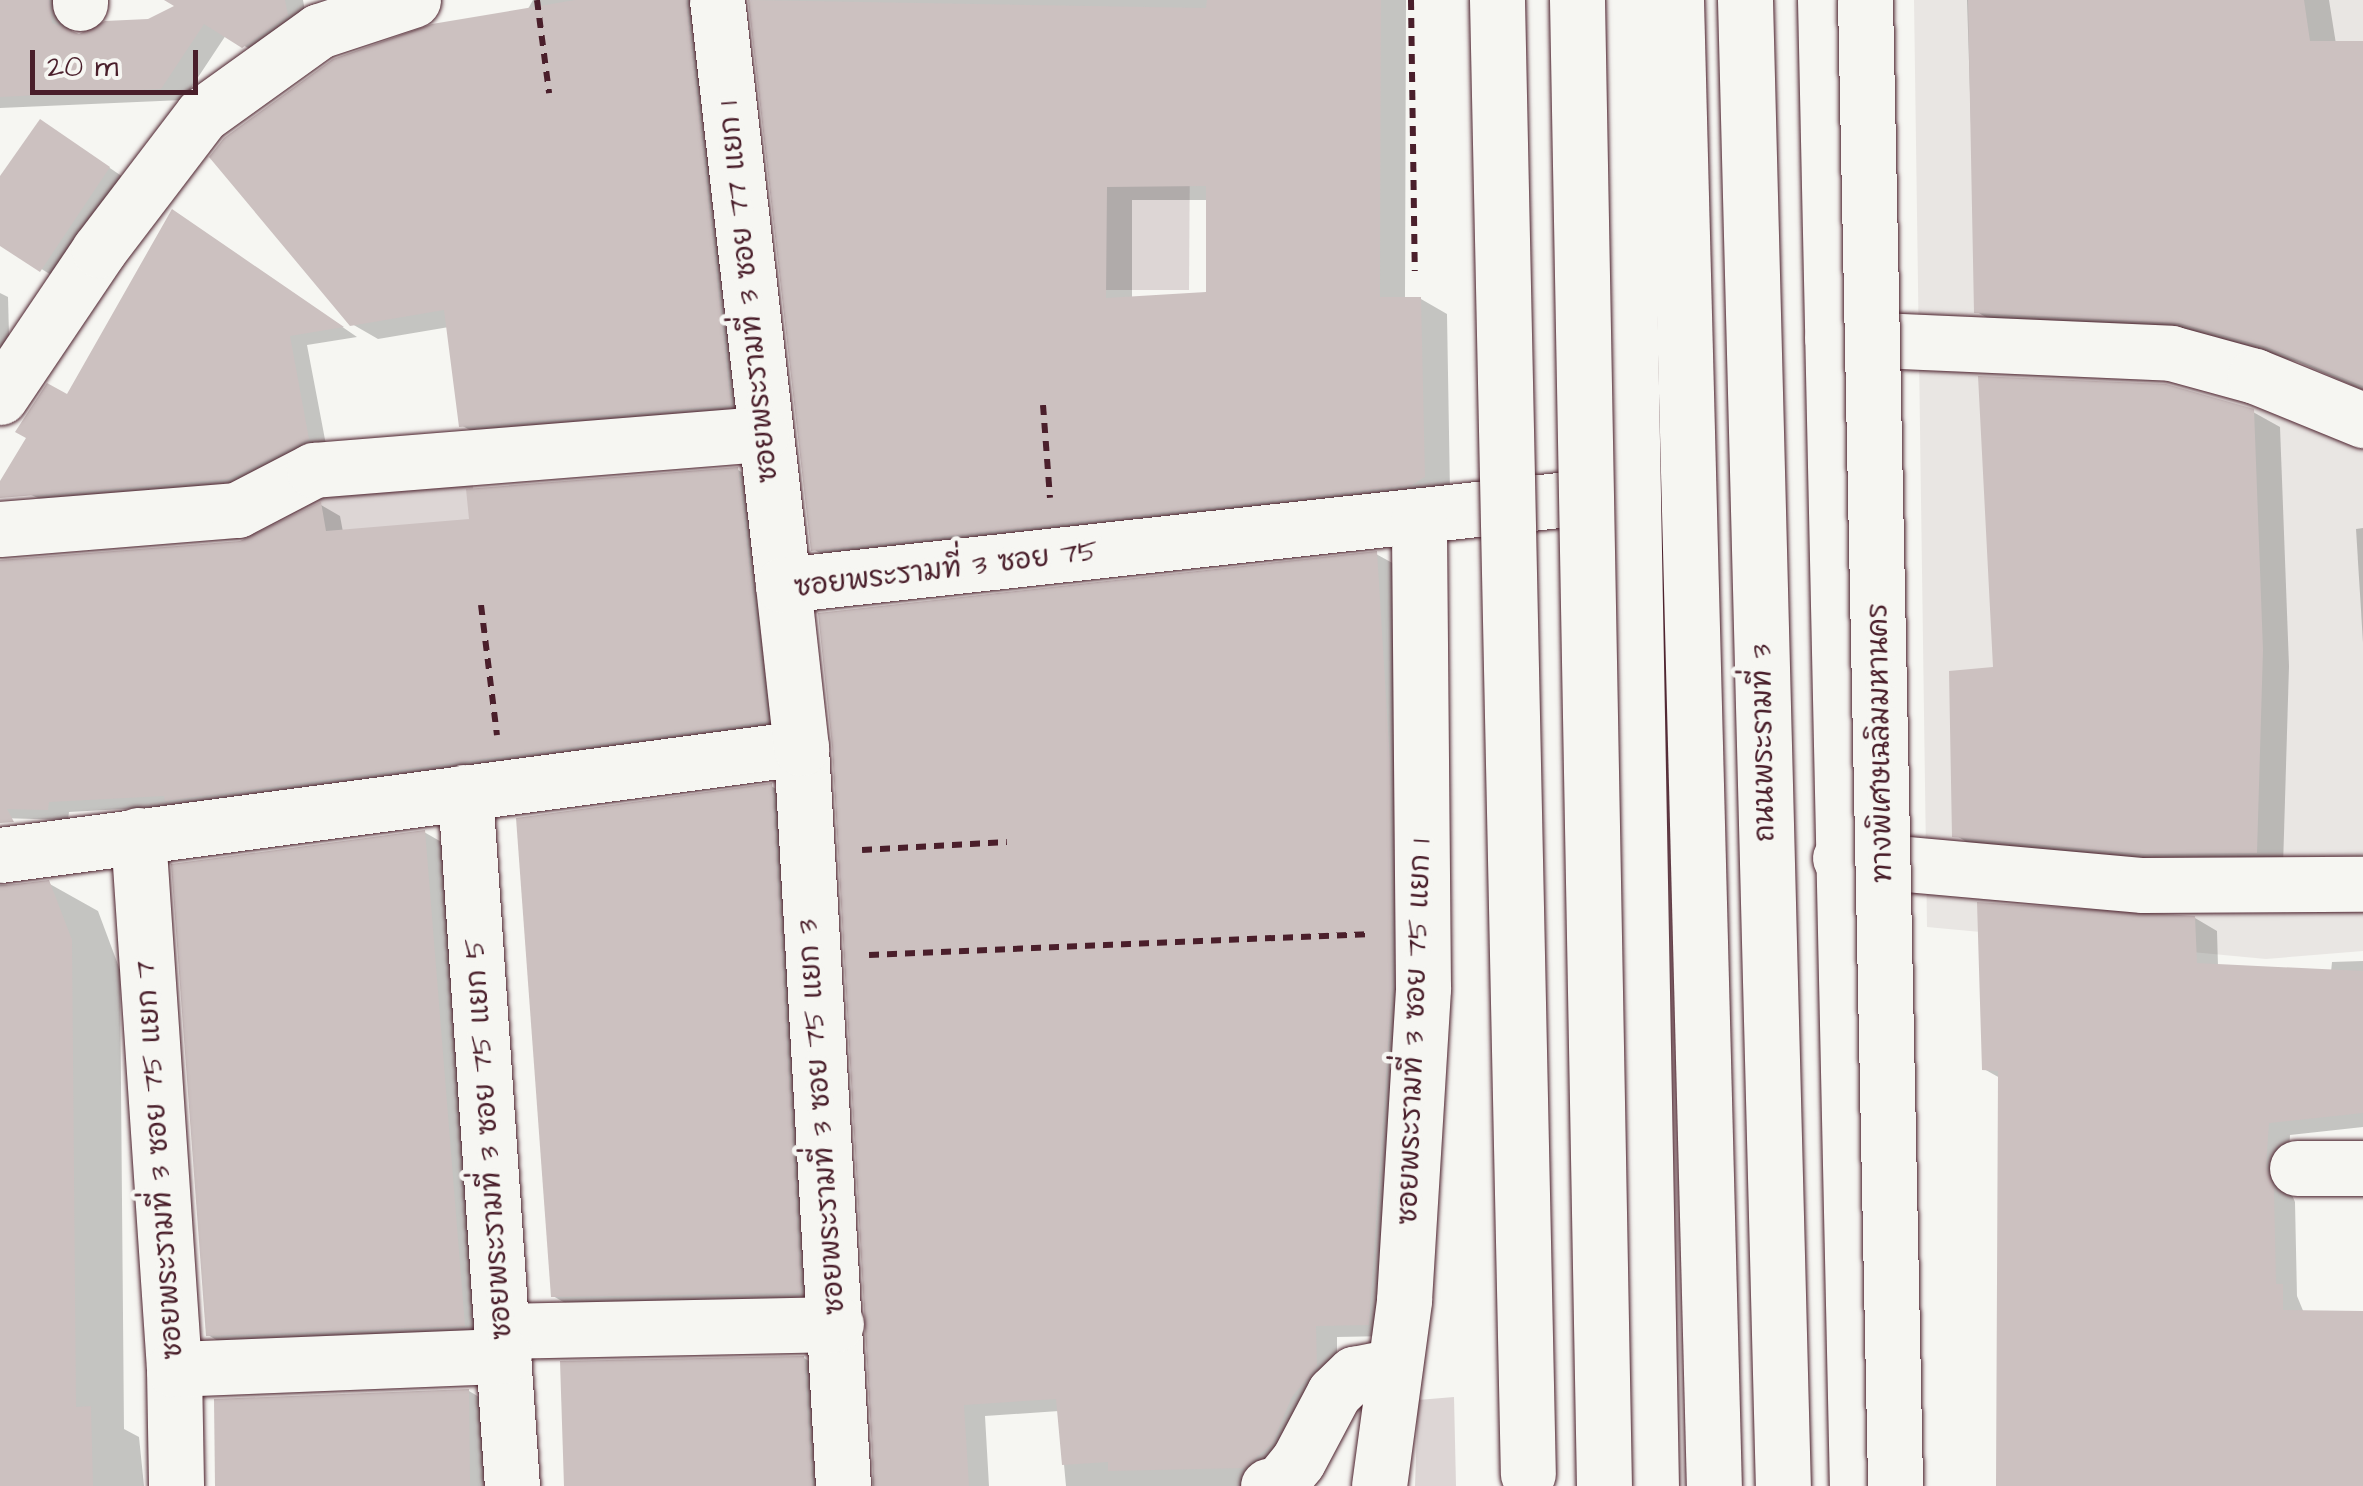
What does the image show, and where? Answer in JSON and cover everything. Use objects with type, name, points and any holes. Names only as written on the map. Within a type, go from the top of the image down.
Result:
[{"type":"main road","points":[[0,398],[99,250],[202,115],[319,31],[413,0]]},
{"type":"main road","name":"ซอยพระรามที่ 3 ซอย 77 แยก 1","points":[[717,0],[762,434],[783,584]]},
{"type":"main road","points":[[1498,0],[1528,1474]]},
{"type":"main road","points":[[1577,0],[1604,1486]]},
{"type":"main road","points":[[1624,0],[1651,1486]]},
{"type":"main road","points":[[1676,0],[1714,1486]]},
{"type":"main road","name":"ถนนพระรามที่ 3","points":[[1744,0],[1783,1486]]},
{"type":"main road","points":[[1825,0],[1840,858],[1857,1486]]},
{"type":"main road","name":"ทางพิเศษเฉลิมมหานคร","points":[[1865,0],[1896,1486]]},
{"type":"main road","points":[[1832,338],[2170,353],[2254,376],[2363,420]]},
{"type":"main road","points":[[0,529],[237,510],[314,470],[762,434]]},
{"type":"main road","name":"ซอยพระรามที่ 3 ซอย 75","points":[[801,748],[783,584],[1632,492]]},
{"type":"main road","name":"ซอยพระรามที่ 3 ซอย 75 แยก 1","points":[[1378,1486],[1394,1366],[1423,932],[1419,516]]},
{"type":"main road","points":[[0,855],[801,748]]},
{"type":"main road","name":"ซอยพระรามที่ 3 ซอย 75 แยก 3","points":[[801,748],[843,1486]]},
{"type":"main road","name":"ซอยพระรามที่ 3 ซอย 75 แยก 5","points":[[484,788],[503,1344],[512,1486]]},
{"type":"main road","name":"ซอยพระรามที่ 3 ซอย 75 แยก 7","points":[[138,834],[174,1369],[176,1486]]},
{"type":"main road","points":[[1840,858],[2143,884],[2363,884]]},
{"type":"main road","points":[[2297,1168],[2363,1168]]},
{"type":"main road","points":[[174,1369],[836,1324]]},
{"type":"main road","points":[[1268,1486],[1280,1483],[1298,1461],[1334,1392],[1354,1374],[1394,1366]]},
{"type":"path","points":[[537,0],[549,93]]},
{"type":"path","points":[[1411,0],[1415,271]]},
{"type":"path","points":[[1042,405],[1054,555]]},
{"type":"path","points":[[482,604],[484,788]]},
{"type":"path","points":[[806,853],[1006,842]]},
{"type":"path","points":[[812,958],[1423,932]]},
{"type":"shaded area","points":[[1914,0],[2363,0],[2363,951],[2266,959],[1927,927]]},
{"type":"shaded area","points":[[1032,67],[1190,144],[1189,290],[1030,290]]},
{"type":"shaded area","points":[[473,465],[473,528],[225,540],[225,527],[313,486]]},
{"type":"shaded area","points":[[1454,1397],[1456,1486],[1415,1486],[1418,1400]]},
{"type":"building","points":[[0,0],[49,0],[52,23],[79,34],[105,21],[148,19],[174,6],[164,0],[285,0],[288,15],[242,48],[204,24],[161,89],[0,97]]},
{"type":"building","points":[[575,0],[686,0],[731,405],[459,427],[444,310],[350,326],[209,157],[224,138],[333,59],[432,24]]},
{"type":"building","points":[[748,0],[1206,8],[1207,0],[1381,0],[1380,297],[1421,297],[1425,477],[1412,485],[811,551]],"holes":[[[1206,186],[1206,292],[1106,298],[1107,187]]]},
{"type":"building","points":[[1968,0],[2304,0],[2310,41],[2363,41],[2363,386],[2267,347],[2179,323],[1974,313]]},
{"type":"building","points":[[40,119],[110,167],[40,272],[0,246],[0,176]]},
{"type":"building","points":[[172,209],[344,327],[290,336],[309,439],[228,479],[0,498],[0,481],[26,438],[15,432],[47,383],[67,394]]},
{"type":"building","points":[[1978,376],[2166,384],[2254,409],[2263,650],[2257,853],[2144,854],[1952,837],[1949,671],[1993,667]]},
{"type":"building","points":[[738,467],[767,721],[165,801],[164,796],[49,802],[48,810],[7,809],[14,822],[0,823],[0,560],[240,541],[321,502],[326,531],[469,519],[466,489]]},
{"type":"building","points":[[1377,551],[1390,762],[1392,987],[1369,1325],[1316,1326],[1317,1366],[1292,1397],[1272,1444],[1244,1468],[1108,1471],[1108,1462],[1062,1465],[1056,1399],[964,1405],[969,1486],[874,1486],[832,746],[818,613]]},
{"type":"building","points":[[772,783],[801,1293],[551,1297],[516,818]]},
{"type":"building","points":[[425,830],[465,1326],[206,1336],[171,864]]},
{"type":"building","points":[[49,880],[72,940],[76,1407],[91,1406],[93,1486],[0,1486],[0,886]]},
{"type":"building","points":[[1977,902],[2195,916],[2197,963],[2363,971],[2363,1113],[2269,1123],[2266,1167],[2274,1188],[2276,1284],[2283,1284],[2283,1310],[2363,1311],[2363,1486],[1996,1486],[1998,1071],[1982,1070]]},
{"type":"building","points":[[804,1356],[812,1486],[564,1486],[560,1361]]},
{"type":"building","points":[[469,1389],[470,1486],[215,1486],[214,1399]]}]
